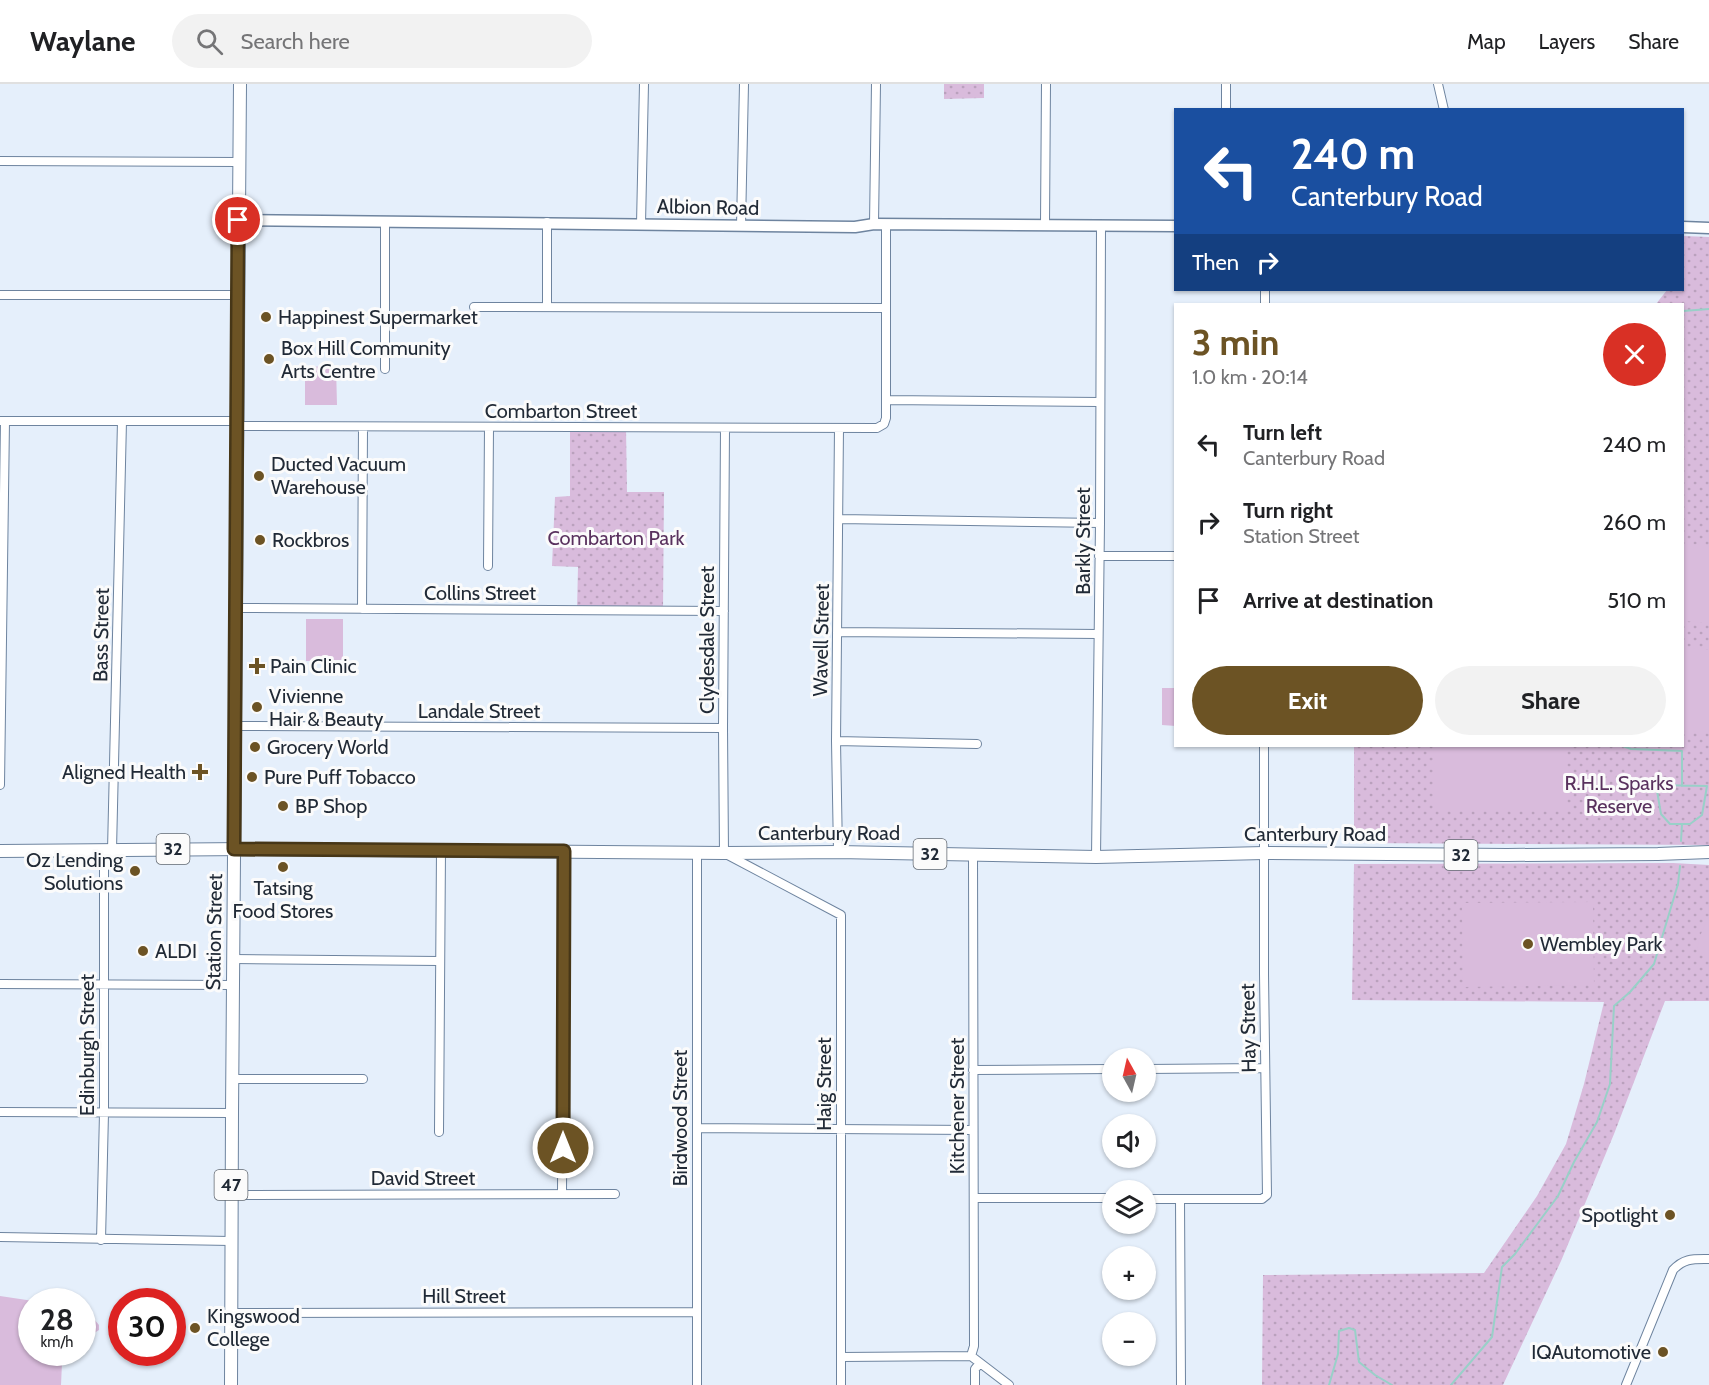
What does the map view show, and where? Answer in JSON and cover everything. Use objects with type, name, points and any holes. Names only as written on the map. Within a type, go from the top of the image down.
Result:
[{"type":"main road","name":"Station Street","points":[[231,1385],[240,84]]},
{"type":"main road","name":"Canterbury Road","points":[[0,851],[234,849],[838,852],[1096,857],[1264,853],[1658,855],[1709,858]]},
{"type":"main road","name":"Canterbury Road","points":[[1658,855],[1709,852]]},
{"type":"street","points":[[641,225],[644,84]]},
{"type":"street","points":[[741,226],[744,84]]},
{"type":"street","points":[[874,224],[876,84]]},
{"type":"street","points":[[1045,224],[1047,84]]},
{"type":"street","points":[[1226,84],[1226,108]]},
{"type":"street","points":[[1438,84],[1444,108]]},
{"type":"street","points":[[0,161],[239,162]]},
{"type":"street","name":"Albion Road","points":[[238,220],[855,227],[874,224],[1174,226]]},
{"type":"street","points":[[385,222],[385,369]]},
{"type":"street","points":[[546,307],[547,222]]},
{"type":"street","points":[[886,225],[886,400],[1099,402]]},
{"type":"street","name":"Barkly Street","points":[[1096,857],[1101,225]]},
{"type":"street","points":[[1684,228],[1709,228]]},
{"type":"street","points":[[0,295],[238,295]]},
{"type":"street","points":[[474,307],[885,308]]},
{"type":"street","name":"Combarton Street","points":[[2,421],[122,421],[363,427],[877,428],[884,424],[886,418],[886,400]]},
{"type":"street","points":[[0,785],[2,421]]},
{"type":"street","name":"Bass Street","points":[[108,850],[122,421]]},
{"type":"street","points":[[362,609],[363,427]]},
{"type":"street","points":[[488,566],[489,427]]},
{"type":"street","name":"Clydesdale Street","points":[[724,853],[725,428]]},
{"type":"street","name":"Wavell Street","points":[[838,852],[839,428]]},
{"type":"street","points":[[839,519],[1100,523]]},
{"type":"street","points":[[1099,556],[1174,556]]},
{"type":"street","name":"Collins Street","points":[[236,609],[724,611]]},
{"type":"street","points":[[837,632],[1098,634]]},
{"type":"street","name":"Landale Street","points":[[234,726],[723,728]]},
{"type":"street","points":[[837,741],[976,744]]},
{"type":"street","name":"Hay Street","points":[[1180,1199],[1262,1199],[1267,1195],[1264,747]]},
{"type":"street","name":"Edinburgh Street","points":[[101,1240],[104,1113],[103,984],[108,850]]},
{"type":"street","points":[[439,1132],[441,850]]},
{"type":"street","points":[[562,1194],[564,851]]},
{"type":"street","name":"Birdwood Street","points":[[697,852],[697,1385]]},
{"type":"street","name":"Haig Street","points":[[724,853],[841,915],[841,1385]]},
{"type":"street","name":"Kitchener Street","points":[[970,1356],[974,1346],[973,854]]},
{"type":"street","points":[[233,959],[439,961]]},
{"type":"street","points":[[0,984],[232,985]]},
{"type":"street","points":[[1156,1069],[1265,1068]]},
{"type":"street","points":[[973,1070],[1102,1069]]},
{"type":"street","points":[[232,1079],[363,1079]]},
{"type":"street","points":[[0,1112],[232,1113]]},
{"type":"street","points":[[697,1128],[973,1130]]},
{"type":"street","name":"David Street","points":[[231,1195],[615,1194]]},
{"type":"street","points":[[974,1198],[1102,1198]]},
{"type":"street","points":[[1156,1198],[1180,1199],[1181,1385]]},
{"type":"street","points":[[0,1238],[231,1241]]},
{"type":"street","points":[[1626,1385],[1673,1270],[1680,1262],[1693,1259],[1709,1260]]},
{"type":"street","name":"Hill Street","points":[[231,1313],[697,1312]]},
{"type":"street","points":[[841,1357],[970,1356],[1009,1385]]},
{"type":"street","points":[[975,1385],[975,1369],[980,1363]]},
{"type":"green space","points":[[944,84],[984,84],[984,98],[944,99]]},
{"type":"green space","name":"R.H.L. Sparks Reserve","points":[[1684,236],[1709,237],[1709,845],[1354,843],[1354,747],[1684,747],[1684,303],[1657,303],[1666,291],[1684,291]]},
{"type":"green space","points":[[336,366],[337,405],[305,405],[305,367]]},
{"type":"green space","name":"Combarton Park","points":[[570,427],[626,428],[627,492],[664,492],[663,610],[577,610],[578,567],[552,566],[555,497],[570,496]]},
{"type":"green space","points":[[1684,544],[1709,545],[1709,623],[1684,621]]},
{"type":"green space","points":[[306,619],[343,619],[343,660],[306,661]]},
{"type":"green space","points":[[1684,648],[1709,650],[1709,733],[1684,731]]},
{"type":"green space","points":[[1162,688],[1174,688],[1174,726],[1162,725]]},
{"type":"green space","points":[[1435,747],[1565,747],[1565,809],[1435,809]]},
{"type":"green space","points":[[1673,863],[1709,865],[1709,1001],[1665,1001],[1614,1134],[1561,1261],[1503,1385],[1262,1385],[1263,1275],[1484,1273],[1537,1196],[1566,1144],[1584,1084],[1604,1002],[1352,1000],[1354,864]]},
{"type":"green space","name":"Wembley Park","points":[[1593,902],[1594,985],[1463,987],[1462,903]]},
{"type":"green space","points":[[1709,916],[1709,958],[1697,950],[1700,936]]},
{"type":"green space","points":[[0,1296],[18,1299],[18,1366],[62,1366],[61,1385],[0,1385]]},
{"type":"green space","points":[[96,1322],[99,1325],[99,1330],[96,1332]]},
{"type":"waterway","points":[[1684,311],[1709,309]]},
{"type":"waterway","points":[[1626,747],[1682,751],[1682,786]]},
{"type":"waterway","points":[[1656,785],[1707,786],[1702,815],[1690,824],[1670,824],[1661,814],[1656,785]]},
{"type":"waterway","points":[[1681,841],[1682,824]]},
{"type":"waterway","points":[[1451,1385],[1492,1337],[1502,1267],[1515,1254],[1558,1196],[1597,1122],[1610,1084],[1614,1006],[1630,992],[1654,964],[1678,884],[1680,866]]},
{"type":"waterway","points":[[1329,1385],[1338,1354],[1339,1331],[1349,1328],[1355,1330],[1359,1362],[1392,1385]]},
{"type":"place","name":"Happinest Supermarket","points":[[266,317]]},
{"type":"place","name":"Box Hill Community Arts Centre","points":[[269,359]]},
{"type":"place","name":"Ducted Vacuum Warehouse","points":[[259,476]]},
{"type":"place","name":"Rockbros","points":[[260,540]]},
{"type":"place","name":"Pain Clinic","points":[[257,666]]},
{"type":"place","name":"Vivienne Hair & Beauty","points":[[257,707]]},
{"type":"place","name":"Grocery World","points":[[255,747]]},
{"type":"place","name":"Aligned Health","points":[[200,772]]},
{"type":"place","name":"Pure Puff Tobacco","points":[[252,777]]},
{"type":"place","name":"BP Shop","points":[[283,806]]},
{"type":"place","name":"Tatsing Food Stores","points":[[283,867]]},
{"type":"place","name":"Oz Lending Solutions","points":[[135,871]]},
{"type":"place","name":"Wembley Park","points":[[1528,944]]},
{"type":"place","name":"ALDI","points":[[143,951]]},
{"type":"place","name":"Spotlight","points":[[1670,1215]]},
{"type":"place","name":"Kingswood College","points":[[195,1328]]},
{"type":"place","name":"IQAutomotive","points":[[1663,1352]]},
{"type":"route","points":[[238,220],[234,849],[564,851],[563,1148]]}]
